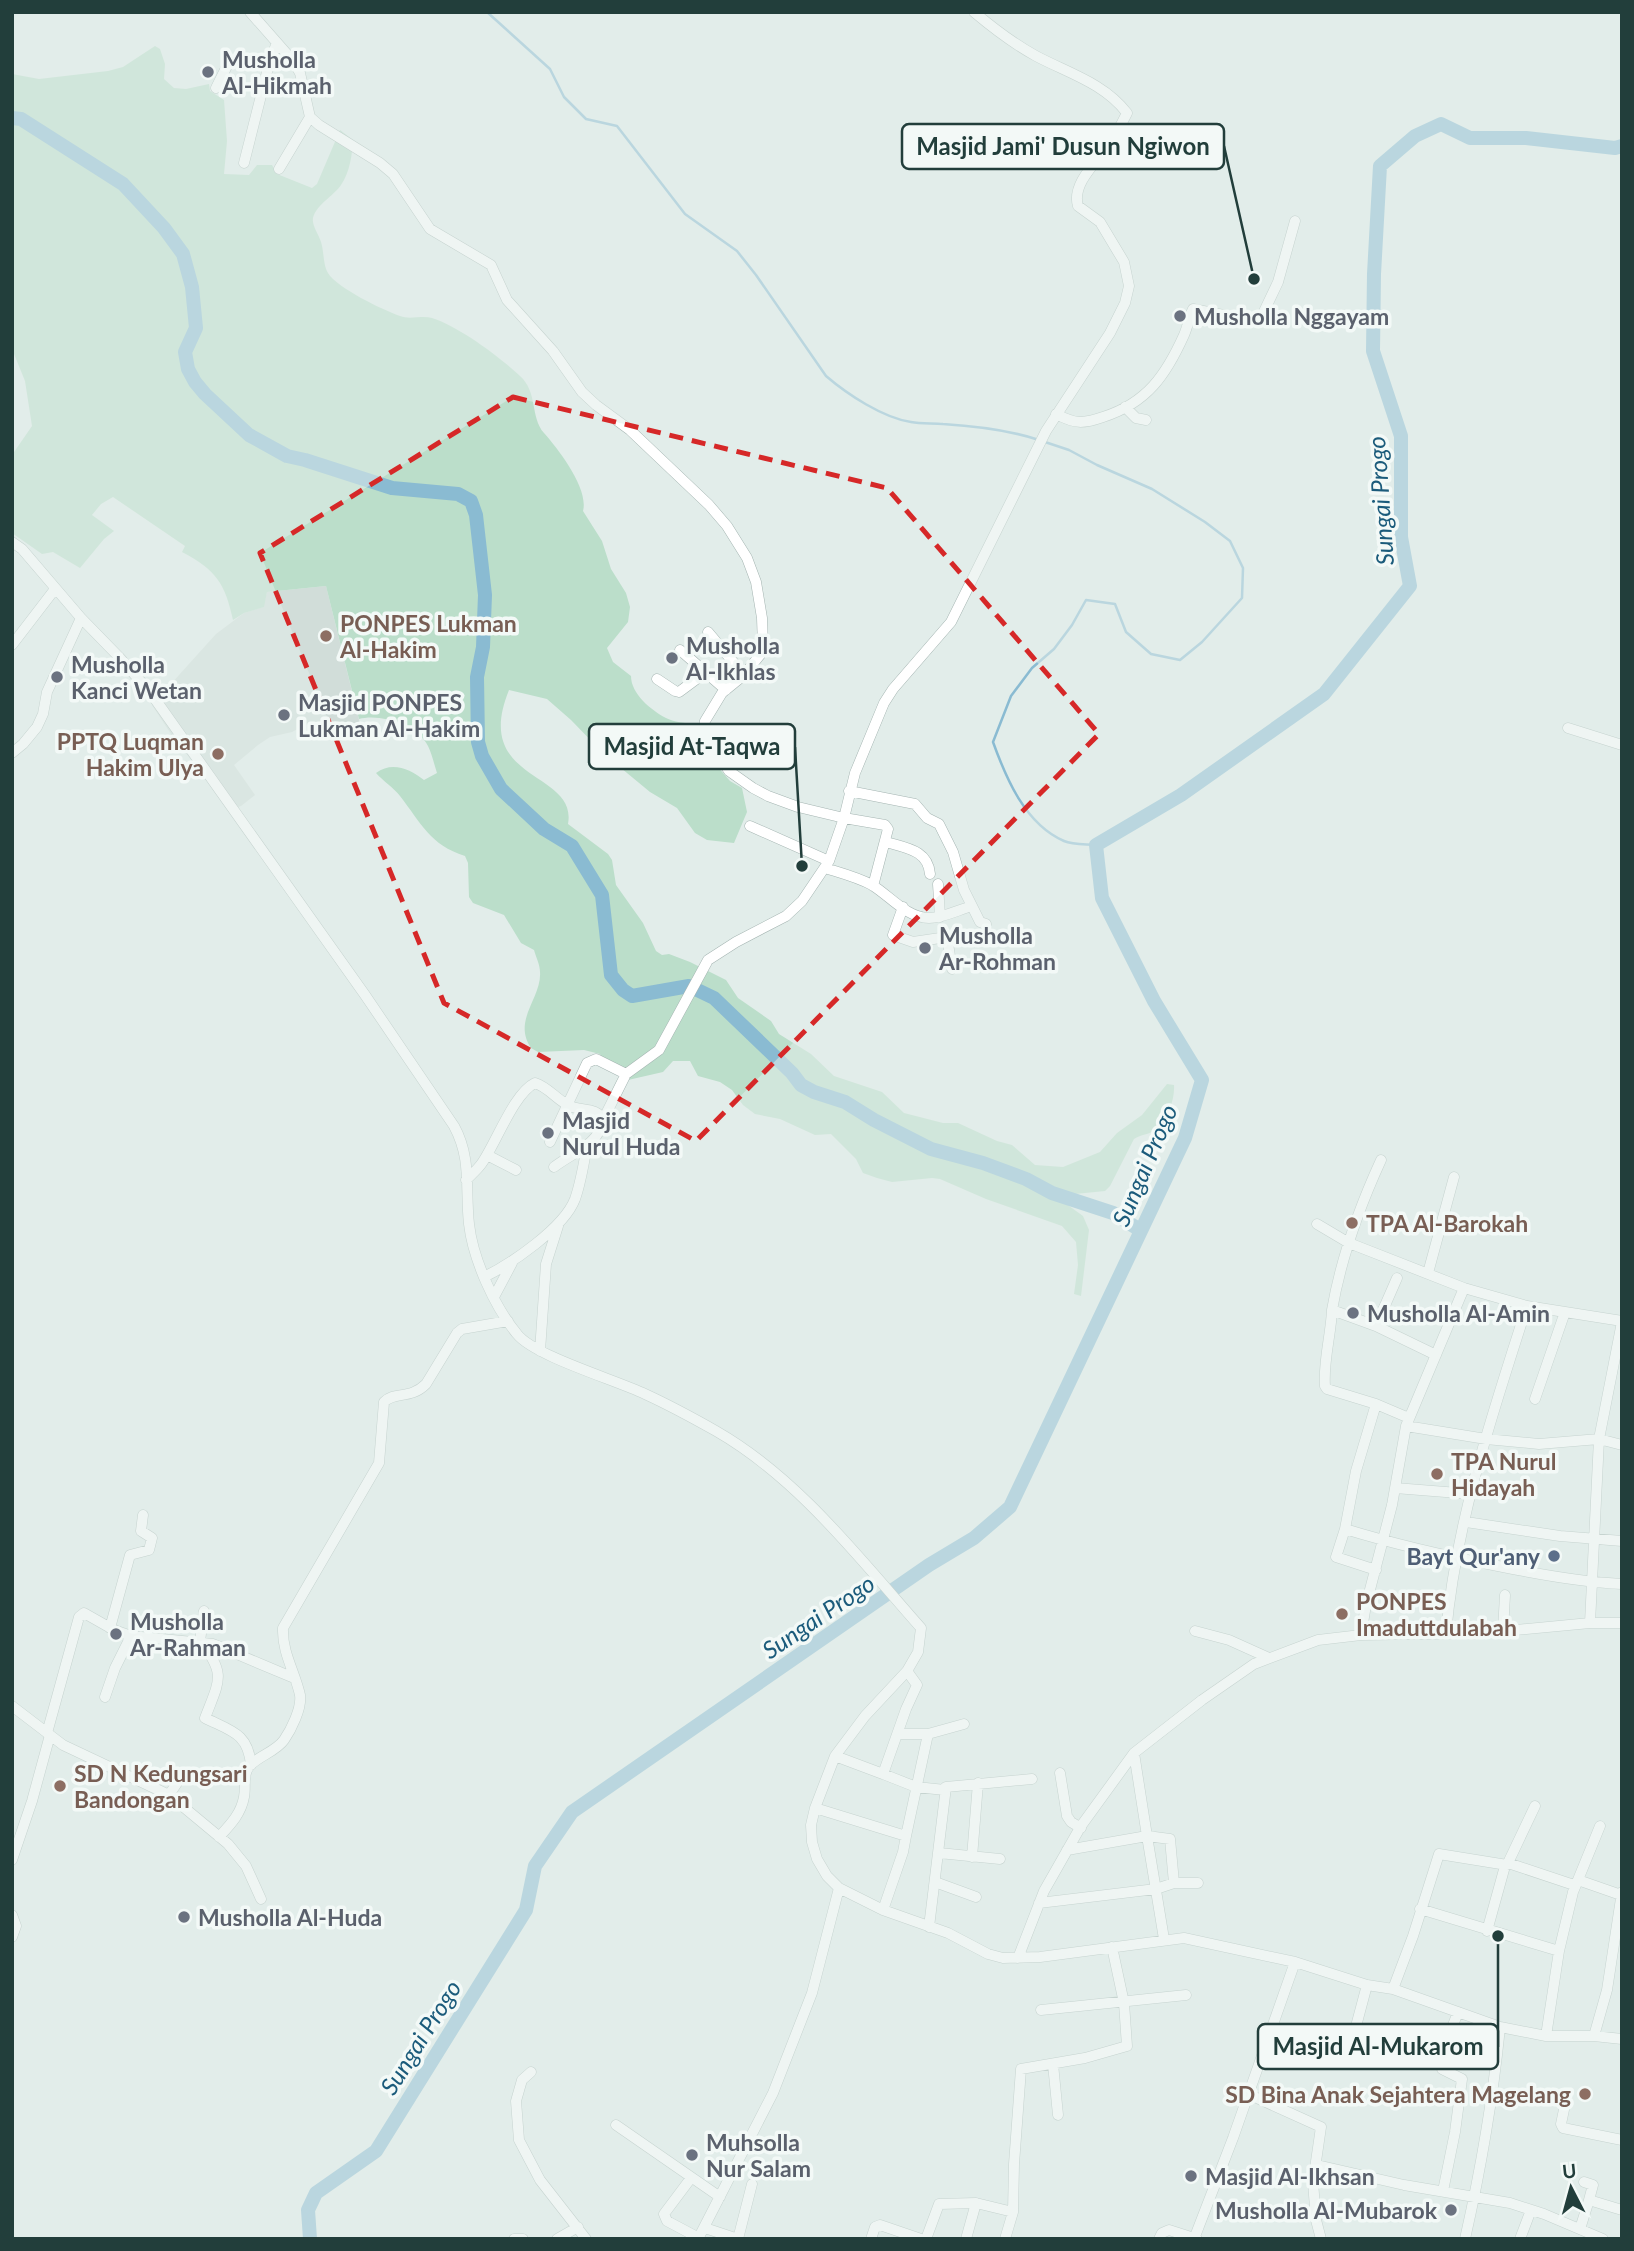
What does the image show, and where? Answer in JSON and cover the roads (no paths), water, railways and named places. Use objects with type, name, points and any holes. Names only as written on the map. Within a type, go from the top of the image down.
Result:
[{"type":"street","points":[[250,12],[294,62],[300,73],[310,117],[393,174],[430,229],[491,265],[507,300],[553,351],[582,392],[630,430],[709,505],[727,526],[747,558],[756,582],[763,646],[760,655],[744,675],[726,690],[705,721],[704,732],[729,771],[768,796],[798,807],[885,825],[888,831],[886,842],[873,886]]},
{"type":"street","points":[[554,1167],[600,1134],[603,1120],[626,1074],[659,1050],[708,960],[795,909],[827,865],[844,818],[849,791],[884,704],[893,689],[951,622],[1046,431],[1110,333],[1125,303],[1129,286],[1124,262],[1100,222],[1083,210],[1076,201],[1080,185],[1109,145],[1127,113],[1107,92],[1034,55],[974,12]]},
{"type":"street","points":[[244,163],[270,60],[277,43]]},
{"type":"street","points":[[216,88],[229,62],[238,63],[249,58],[270,60]]},
{"type":"street","points":[[279,169],[310,117]]},
{"type":"street","points":[[1056,414],[1072,422],[1091,421],[1142,399],[1169,364],[1193,309],[1259,322],[1278,282],[1295,221]]},
{"type":"street","points":[[1125,407],[1136,418],[1146,420]]},
{"type":"street","points":[[12,542],[22,549],[150,692],[365,995],[463,1143],[469,1226],[476,1258],[494,1297],[522,1340],[540,1351],[647,1395],[718,1432],[775,1473],[811,1506],[920,1628],[918,1652],[907,1671],[865,1716],[835,1756],[815,1808],[811,1825],[817,1859],[827,1876],[839,1888],[883,1910],[948,1933],[988,1954],[1003,1958],[1184,1938],[1295,1962],[1367,1985],[1393,1989],[1500,2027],[1546,2036],[1622,2039]]},
{"type":"street","points":[[12,645],[55,589]]},
{"type":"street","points":[[12,753],[37,727],[43,714],[47,692],[81,618]]},
{"type":"street","points":[[708,632],[744,675]]},
{"type":"street","points":[[680,650],[726,690]]},
{"type":"street","points":[[657,678],[679,692],[706,672]]},
{"type":"street","points":[[1568,728],[1622,745]]},
{"type":"street","points":[[849,791],[915,804],[927,818],[939,824],[953,852],[964,890],[980,922],[986,923]]},
{"type":"street","points":[[750,827],[873,886],[923,917],[940,917],[972,906]]},
{"type":"street","points":[[886,842],[922,855],[929,863],[930,874]]},
{"type":"street","points":[[938,884],[940,917]]},
{"type":"street","points":[[903,907],[893,935],[913,943],[947,937],[953,968]]},
{"type":"street","points":[[550,1142],[589,1061],[596,1059],[626,1074]]},
{"type":"street","points":[[467,1180],[487,1155],[510,1112],[533,1083],[552,1092],[568,1106],[597,1112],[603,1120]]},
{"type":"street","points":[[540,1351],[546,1264],[558,1225],[575,1200],[587,1145]]},
{"type":"street","points":[[487,1155],[516,1170]]},
{"type":"street","points":[[1381,1160],[1365,1195],[1337,1283],[1326,1359],[1327,1389],[1376,1404],[1407,1422],[1486,1439],[1539,1444],[1599,1439],[1622,1445]]},
{"type":"street","points":[[1428,1273],[1454,1177]]},
{"type":"street","points":[[1317,1224],[1349,1243],[1464,1288],[1527,1306],[1622,1321],[1599,1439],[1590,1623]]},
{"type":"street","points":[[484,1277],[506,1266],[558,1225]]},
{"type":"street","points":[[494,1297],[514,1259]]},
{"type":"street","points":[[1376,1326],[1397,1278]]},
{"type":"street","points":[[1361,1635],[1384,1541],[1407,1422],[1464,1288]]},
{"type":"street","points":[[1446,1633],[1456,1558],[1471,1494],[1527,1306]]},
{"type":"street","points":[[1332,1310],[1376,1326],[1436,1354]]},
{"type":"street","points":[[1535,1399],[1565,1312]]},
{"type":"street","points":[[219,1837],[237,1817],[244,1798],[246,1773],[251,1765],[278,1748],[287,1735],[300,1702],[283,1640],[283,1628],[379,1463],[384,1402],[388,1398],[419,1391],[457,1333],[463,1329],[508,1321]]},
{"type":"street","points":[[1376,1404],[1356,1471],[1345,1528],[1336,1557],[1376,1570]]},
{"type":"street","points":[[1395,1488],[1471,1494]]},
{"type":"street","points":[[110,1628],[129,1558],[132,1553],[149,1550],[152,1538],[141,1531],[143,1515]]},
{"type":"street","points":[[1466,1522],[1560,1536],[1622,1541]]},
{"type":"street","points":[[1345,1528],[1384,1541],[1456,1558],[1557,1578],[1622,1584]]},
{"type":"street","points":[[1503,1631],[1505,1595]]},
{"type":"street","points":[[204,1611],[200,1641],[211,1655],[218,1673],[216,1688],[205,1718],[242,1738],[248,1747],[251,1765]]},
{"type":"street","points":[[12,1860],[32,1801],[79,1617],[88,1614],[110,1628],[131,1636],[213,1644],[294,1678]]},
{"type":"street","points":[[1018,1958],[1039,1903],[1067,1850],[1134,1753],[1254,1664],[1318,1640],[1361,1635],[1422,1636],[1622,1623]]},
{"type":"street","points":[[1195,1631],[1230,1640],[1269,1658]]},
{"type":"street","points":[[105,1697],[115,1668],[131,1636]]},
{"type":"street","points":[[883,1774],[917,1685],[907,1671]]},
{"type":"street","points":[[12,1706],[63,1745],[169,1796],[228,1844],[246,1866],[261,1899]]},
{"type":"street","points":[[898,1734],[928,1734],[964,1724]]},
{"type":"street","points":[[883,1910],[903,1852],[928,1734]]},
{"type":"street","points":[[1134,1753],[1164,1939]]},
{"type":"street","points":[[835,1756],[916,1787],[945,1790]]},
{"type":"street","points":[[1060,1773],[1067,1816],[1080,1828]]},
{"type":"street","points":[[929,1927],[945,1790],[948,1785],[1032,1779]]},
{"type":"street","points":[[169,1796],[177,1783]]},
{"type":"street","points":[[972,1857],[978,1783]]},
{"type":"street","points":[[1487,1931],[1507,1865],[1535,1806]]},
{"type":"street","points":[[815,1808],[906,1836]]},
{"type":"street","points":[[1546,2036],[1559,1951],[1576,1883],[1600,1826]]},
{"type":"street","points":[[1067,1850],[1147,1836],[1170,1839],[1174,1884]]},
{"type":"street","points":[[939,1853],[1000,1859]]},
{"type":"street","points":[[1393,1989],[1440,1853],[1507,1865],[1621,1894],[1607,1990],[1594,2036]]},
{"type":"street","points":[[935,1882],[976,1897]]},
{"type":"street","points":[[1039,1903],[1198,1883]]},
{"type":"street","points":[[691,2178],[664,2214],[667,2221],[699,2238],[766,2112],[812,1993],[839,1888]]},
{"type":"street","points":[[1420,1909],[1559,1951]]},
{"type":"street","points":[[12,1915],[16,1926],[12,1937]]},
{"type":"street","points":[[1005,2239],[1013,2212],[1020,2073],[1023,2067],[1053,2064],[1125,2048],[1128,2043],[1124,2003],[1112,1947]]},
{"type":"street","points":[[1159,2239],[1162,2233],[1169,2230],[1195,2238],[1295,1962]]},
{"type":"street","points":[[1350,2045],[1367,1985]]},
{"type":"street","points":[[1041,2010],[1186,1995]]},
{"type":"street","points":[[1443,2191],[1462,2080],[1442,2069],[1442,2066],[1444,2049],[1458,2012]]},
{"type":"street","points":[[1465,2239],[1489,2122],[1500,2027]]},
{"type":"street","points":[[1053,2064],[1058,2115]]},
{"type":"street","points":[[531,2071],[522,2080],[516,2101],[519,2140],[540,2179],[586,2239]]},
{"type":"street","points":[[1248,2094],[1321,2127],[1313,2182],[1316,2220],[1321,2239]]},
{"type":"street","points":[[1566,2100],[1561,2124],[1563,2128],[1622,2140]]},
{"type":"street","points":[[616,2125],[720,2197]]},
{"type":"street","points":[[1317,2165],[1395,2183],[1475,2196],[1531,2210],[1603,2239]]},
{"type":"street","points":[[1584,2182],[1594,2185],[1589,2200],[1585,2233]]},
{"type":"street","points":[[705,2228],[738,2239],[752,2184]]},
{"type":"street","points":[[1589,2200],[1622,2210]]},
{"type":"street","points":[[871,2239],[877,2225],[924,2239],[939,2204],[976,2203],[1013,2212]]},
{"type":"street","points":[[966,2239],[976,2203]]},
{"type":"street","points":[[1520,2239],[1531,2210]]},
{"type":"street","points":[[557,2239],[578,2227]]},
{"type":"street","points":[[514,2239],[523,2239]]},
{"type":"waterway","points":[[487,12],[550,69],[564,97],[586,119],[617,126],[685,214],[737,251],[826,376],[835,383],[866,404],[900,420],[992,429],[1039,440]]},
{"type":"waterway","points":[[12,118],[21,119],[123,184],[164,228],[183,254],[192,287],[196,328],[185,352],[188,369],[205,394],[249,435],[287,456],[392,488],[458,494],[471,501],[476,515],[485,595],[483,647],[477,677],[478,742],[482,756],[501,789],[544,829],[572,846],[602,895],[611,975],[623,990],[632,996],[689,986],[714,998],[792,1073],[801,1085],[845,1102],[931,1149],[983,1163],[1026,1179],[1052,1193],[1113,1213],[1140,1230]]},
{"type":"waterway","name":"Sungai Progo","points":[[310,2239],[308,2210],[316,2193],[376,2151],[526,1910],[535,1866],[572,1812],[929,1565],[974,1538],[1010,1507],[1185,1138],[1202,1080],[1154,1001],[1102,898],[1096,845],[1181,795],[1324,694],[1410,586],[1401,537],[1401,436],[1373,351],[1380,166],[1415,136],[1441,124],[1470,138],[1526,138],[1615,148],[1622,146]]},
{"type":"waterway","points":[[1045,442],[1069,450],[1152,489],[1205,522],[1230,541],[1243,568],[1242,598],[1202,642],[1180,660],[1151,654],[1126,632],[1115,604],[1086,600],[1054,649],[1032,668],[1011,696],[993,742],[1011,785],[1028,812],[1050,833],[1075,844],[1096,845]]},
{"type":"place","name":"Musholla Al-Hikmah","points":[[208,72]]},
{"type":"place","name":"Masjid Jami' Dusun Ngiwon","points":[[1254,279]]},
{"type":"place","name":"Musholla Nggayam","points":[[1180,316]]},
{"type":"place","name":"PONPES Lukman Al-Hakim","points":[[326,636]]},
{"type":"place","name":"Musholla Al-Ikhlas","points":[[672,658]]},
{"type":"place","name":"Musholla Kanci Wetan","points":[[57,677]]},
{"type":"place","name":"Masjid PONPES Lukman Al-Hakim","points":[[284,715]]},
{"type":"place","name":"PPTQ Luqman Hakim Ulya","points":[[218,754]]},
{"type":"place","name":"Masjid At-Taqwa","points":[[802,866]]},
{"type":"place","name":"Musholla Ar-Rohman","points":[[925,948]]},
{"type":"place","name":"Masjid Nurul Huda","points":[[548,1133]]},
{"type":"place","name":"TPA Al-Barokah","points":[[1352,1223]]},
{"type":"place","name":"Musholla Al-Amin","points":[[1353,1313]]},
{"type":"place","name":"TPA Nurul Hidayah","points":[[1437,1474]]},
{"type":"place","name":"Bayt Qur'any","points":[[1554,1556]]},
{"type":"place","name":"PONPES Imaduttdulabah","points":[[1342,1614]]},
{"type":"place","name":"Musholla Ar-Rahman","points":[[116,1634]]},
{"type":"place","name":"SD N Kedungsari Bandongan","points":[[60,1786]]},
{"type":"place","name":"Musholla Al-Huda","points":[[184,1917]]},
{"type":"place","name":"Masjid Al-Mukarom","points":[[1498,1936]]},
{"type":"place","name":"SD Bina Anak Sejahtera Magelang","points":[[1585,2094]]},
{"type":"place","name":"Muhsolla Nur Salam","points":[[692,2155]]},
{"type":"place","name":"Masjid Al-Ikhsan","points":[[1191,2176]]},
{"type":"place","name":"Musholla Al-Mubarok","points":[[1451,2210]]}]
